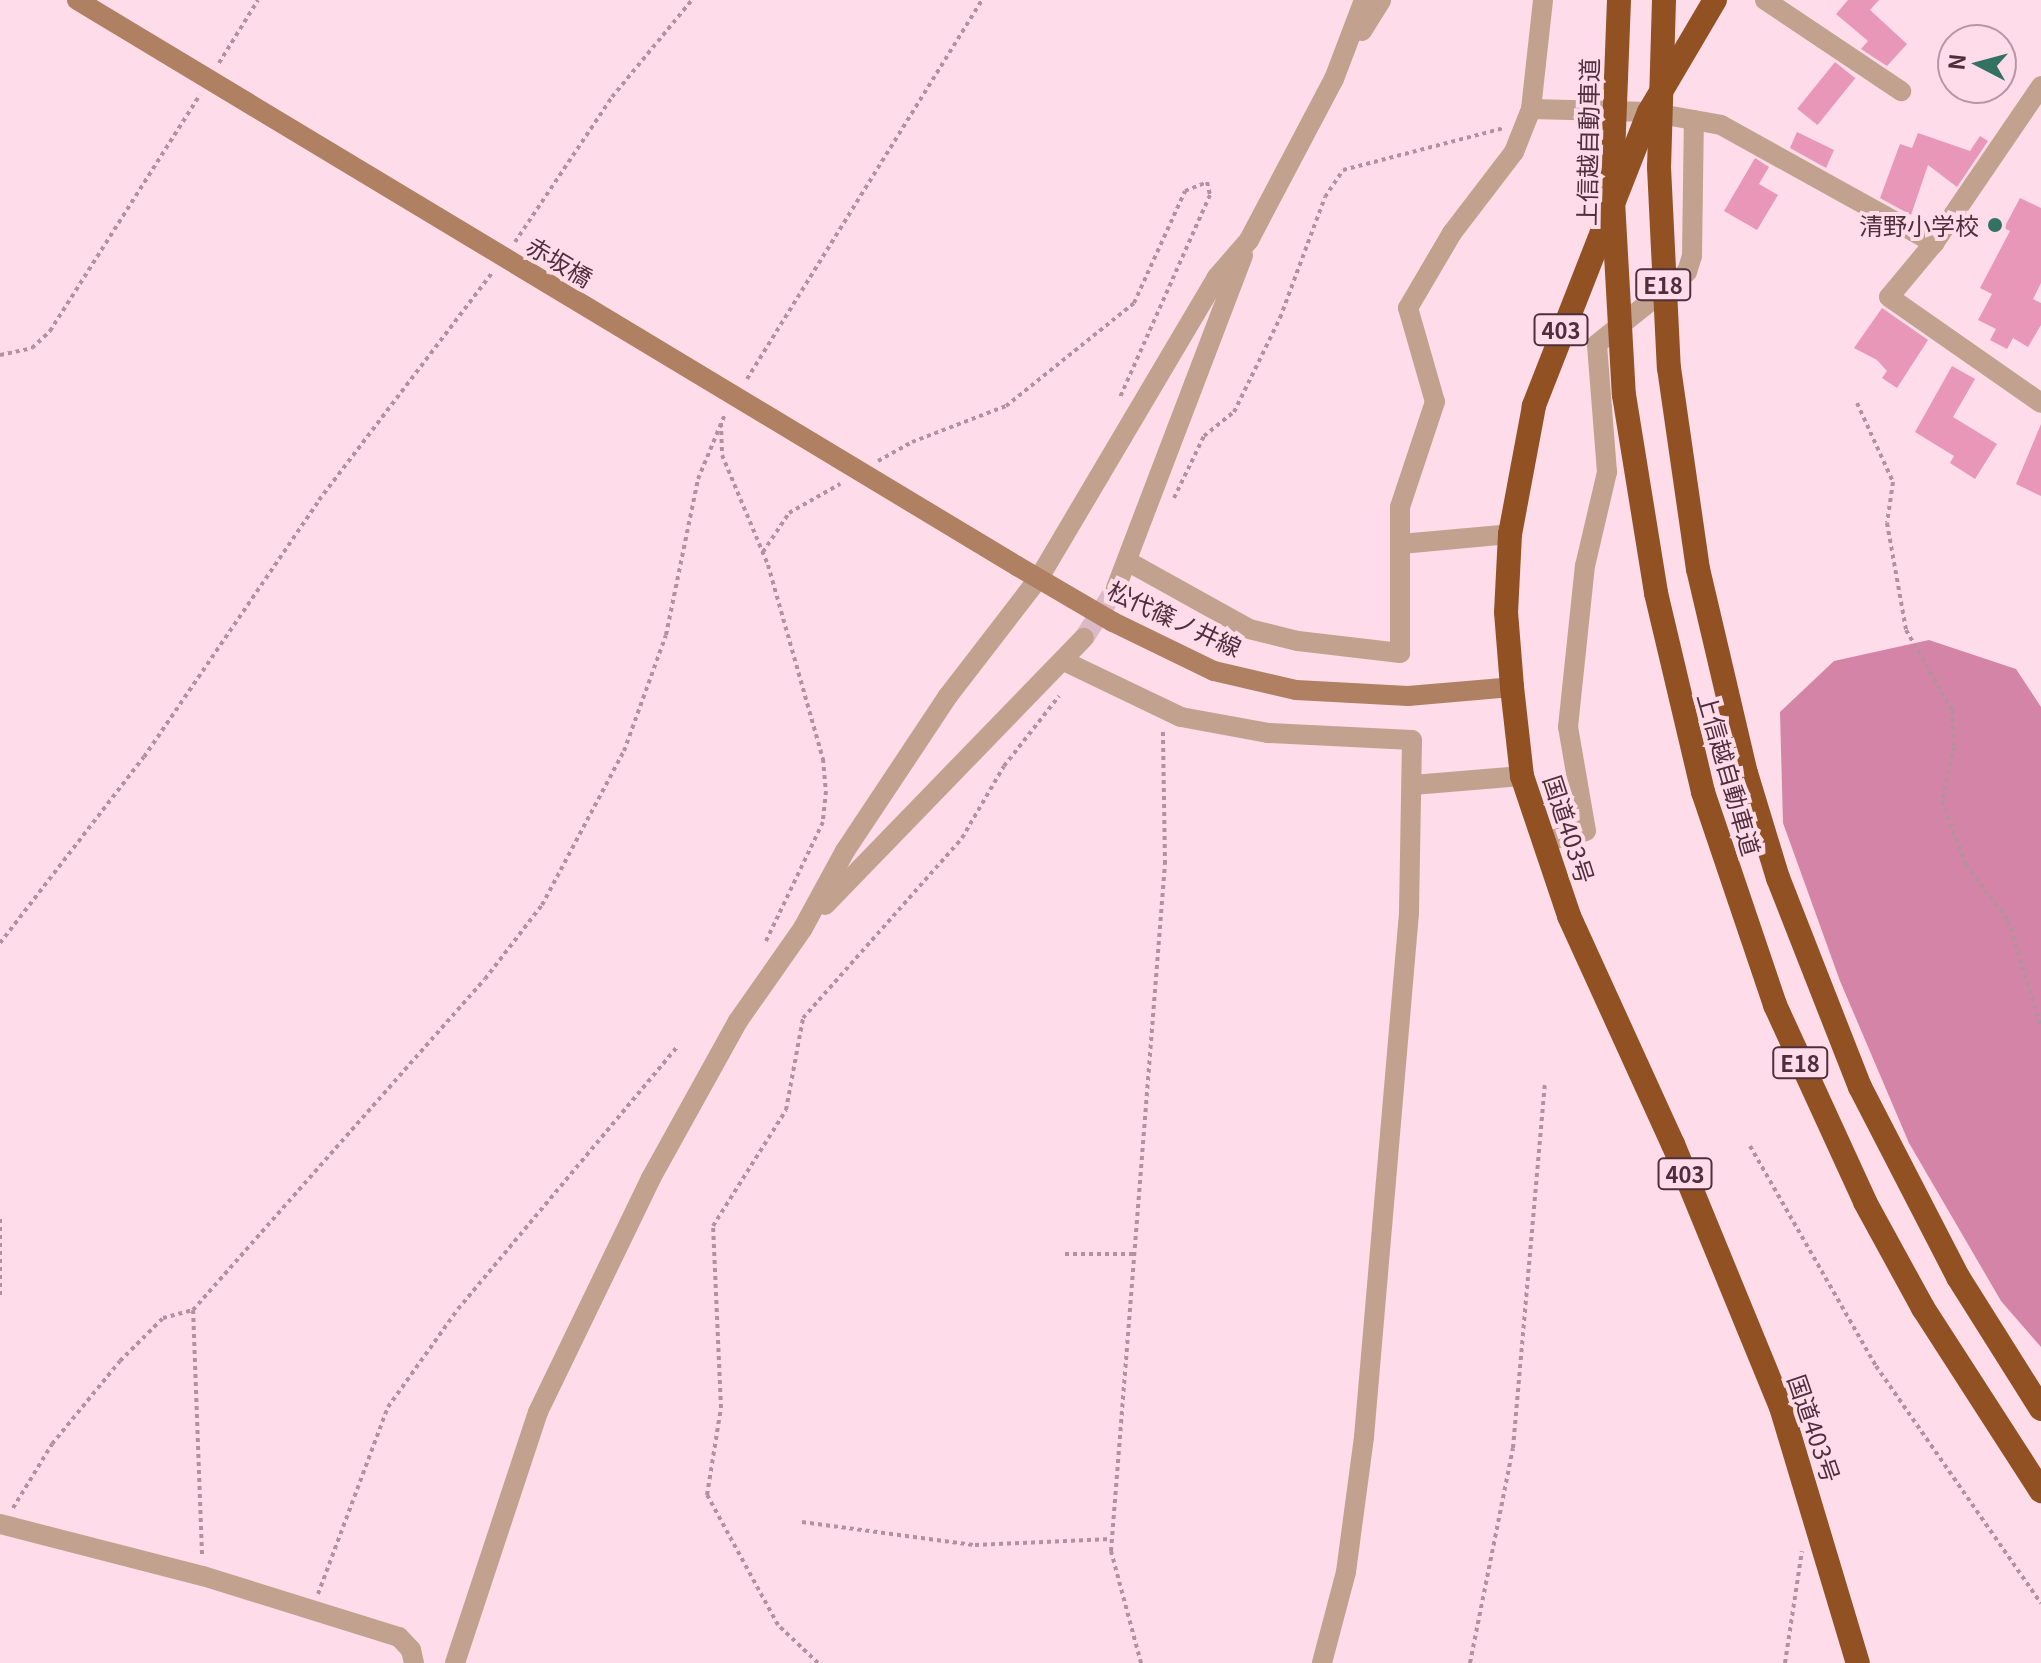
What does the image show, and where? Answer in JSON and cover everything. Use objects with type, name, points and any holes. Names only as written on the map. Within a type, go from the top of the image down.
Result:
[{"type":"highway","name":"上信越自動車道","points":[[1619,0],[1612,183],[1616,297],[1624,395],[1656,593],[1712,820],[1775,1005],[1821,1111],[1923,1308],[2041,1491]]},
{"type":"highway","name":"上信越自動車道","points":[[1664,0],[1661,263],[1669,368],[1698,569],[1746,773],[1817,982],[1905,1180],[2041,1409]]},
{"type":"highway","name":"国道403号","points":[[1715,0],[1649,112],[1534,406],[1510,534],[1506,612],[1512,687],[1522,776],[1569,916],[1673,1144],[1781,1407],[1858,1663]]},
{"type":"main road","name":"赤坂橋","points":[[77,0],[1017,566]]},
{"type":"main road","name":"松代篠ノ井線","points":[[1017,566],[1113,622],[1214,671],[1282,687],[1408,696],[1512,687]]},
{"type":"street","points":[[1334,79],[1364,0]]},
{"type":"street","points":[[1116,588],[1249,240],[1334,79],[1381,0]]},
{"type":"street","points":[[1127,561],[1249,629],[1298,641],[1400,653],[1400,507],[1435,402],[1408,308],[1452,233],[1514,152],[1529,115],[1543,0]]},
{"type":"street","points":[[1765,0],[1901,91]]},
{"type":"street","points":[[2041,86],[1934,243],[1889,297],[2041,403]]},
{"type":"street","points":[[1529,115],[1649,112],[1721,125],[1934,243]]},
{"type":"street","points":[[1544,842],[1586,831],[1568,727],[1585,566],[1607,472],[1597,344],[1687,272],[1692,256],[1694,120]]},
{"type":"street","points":[[455,1663],[538,1412],[651,1178],[738,1021],[803,928],[845,851],[948,696],[1039,578],[1217,277],[1249,240]]},
{"type":"street","points":[[1401,544],[1510,534]]},
{"type":"street","points":[[803,928],[896,827],[1073,666],[1084,638]]},
{"type":"street","points":[[1073,666],[1163,709],[1268,733],[1412,740],[1409,913],[1364,1437],[1346,1572],[1322,1663]]},
{"type":"street","points":[[1413,785],[1522,776]]},
{"type":"street","points":[[1,1525],[203,1576],[399,1637],[411,1650],[414,1663]]},
{"type":"path","points":[[218,65],[258,0]]},
{"type":"path","points":[[511,247],[612,97],[692,0]]},
{"type":"path","points":[[738,393],[982,0]]},
{"type":"path","points":[[0,355],[32,348],[50,331],[203,92]]},
{"type":"path","points":[[1172,502],[1204,436],[1234,412],[1280,318],[1325,197],[1343,170],[1529,115]]},
{"type":"path","points":[[871,466],[912,442],[1006,406],[1134,303],[1185,191],[1207,182],[1210,195],[1116,404]]},
{"type":"path","points":[[0,943],[144,757],[319,500],[503,259]]},
{"type":"path","points":[[1857,403],[1893,482],[1887,523],[1906,630],[1952,710],[1954,747],[1942,801],[1966,865],[2008,921],[2041,1027]]},
{"type":"path","points":[[1,1525],[52,1444],[120,1361],[163,1318],[193,1310],[485,979],[542,905],[629,736],[666,635],[698,479],[721,421],[730,407]]},
{"type":"path","points":[[721,421],[722,455],[763,552],[823,759],[826,791],[823,822],[762,949]]},
{"type":"path","points":[[763,552],[789,513],[843,482]]},
{"type":"path","points":[[818,1663],[778,1625],[707,1495],[721,1408],[713,1226],[786,1110],[803,1018],[962,838],[1004,766],[1073,666]]},
{"type":"path","points":[[1141,1663],[1111,1539],[1165,864],[1163,709]]},
{"type":"path","points":[[316,1612],[388,1407],[458,1309],[677,1047]]},
{"type":"path","points":[[1470,1663],[1513,1448],[1545,1083]]},
{"type":"path","points":[[1750,1146],[1876,1366],[2041,1603]]},
{"type":"path","points":[[0,1219],[0,1295]]},
{"type":"path","points":[[1065,1254],[1134,1254]]},
{"type":"path","points":[[193,1310],[203,1576]]},
{"type":"path","points":[[802,1522],[975,1545],[1111,1539]]},
{"type":"path","points":[[1785,1663],[1804,1547]]},
{"type":"shaded area","points":[[1929,640],[2016,669],[2041,707],[2041,1347],[2001,1301],[1909,1143],[1840,981],[1783,823],[1780,712],[1834,661]]},
{"type":"building","points":[[1848,0],[1879,0],[1870,10],[1907,44],[1887,66],[1861,49],[1868,41],[1836,14]]},
{"type":"building","points":[[1835,62],[1855,78],[1817,125],[1797,109]]},
{"type":"building","points":[[1797,132],[1834,150],[1826,168],[1790,148]]},
{"type":"building","points":[[1918,133],[1970,151],[1980,136],[1988,141],[1957,187],[1928,165],[1911,215],[1880,198],[1900,144],[1912,148]]},
{"type":"building","points":[[1755,158],[1769,167],[1759,184],[1778,195],[1757,230],[1724,211]]},
{"type":"building","points":[[2020,198],[2041,208],[2041,283],[2033,299],[2041,303],[2041,325],[2028,347],[2013,338],[2007,349],[1990,340],[1996,329],[1978,320],[1992,294],[1980,288],[2010,231],[2004,228]]},
{"type":"building","points":[[1882,308],[1928,340],[1897,388],[1882,378],[1887,371],[1877,360],[1854,348]]},
{"type":"building","points":[[1952,366],[1975,379],[1953,417],[1997,444],[1975,479],[1950,463],[1954,456],[1915,432]]},
{"type":"building","points":[[2041,424],[2041,496],[2016,484]]},
{"type":"tunnel","points":[[1084,638],[1116,588]]},
{"type":"place","name":"清野小学校","points":[[1995,225]]}]
